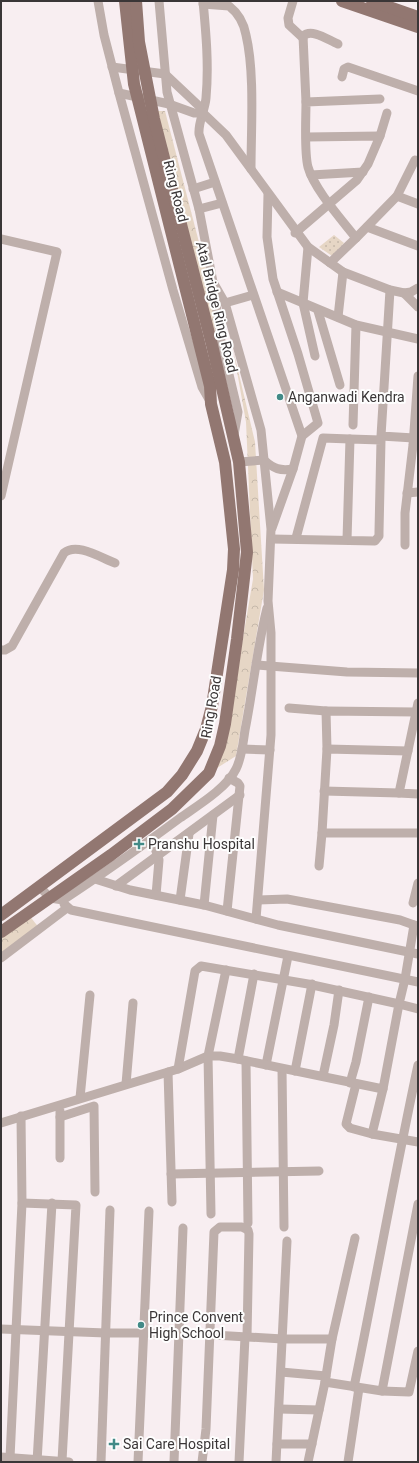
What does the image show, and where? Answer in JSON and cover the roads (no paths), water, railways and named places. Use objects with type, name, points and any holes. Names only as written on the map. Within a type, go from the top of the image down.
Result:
[{"type":"main road","name":"Ring Road","points":[[1,932],[172,810],[209,773],[220,746],[225,724],[246,566],[246,526],[238,462],[233,437],[215,386],[134,84],[125,1]]},
{"type":"main road","name":"Atal Bridge Ring Road","points":[[136,1],[139,42],[149,98],[215,386]]},
{"type":"main road","points":[[342,1],[418,27]]},
{"type":"main road","points":[[372,1],[418,17]]},
{"type":"main road","name":"Ring Road","points":[[1,914],[40,887],[167,792],[182,775],[197,751],[206,730],[212,706],[226,616],[233,570],[234,549],[225,462],[211,404],[215,386]]},
{"type":"street","points":[[98,1],[112,67],[175,297],[202,387],[211,404]]},
{"type":"street","points":[[159,1],[169,104],[199,209],[213,282],[221,341],[238,412],[233,437]]},
{"type":"street","points":[[293,1],[288,18],[289,25],[302,38],[308,166],[311,175],[329,204],[356,238]]},
{"type":"street","points":[[251,169],[250,76],[246,36],[240,20],[229,6],[203,3],[207,70],[206,99],[203,114],[198,127],[199,134],[302,436],[272,534]]},
{"type":"street","points":[[302,38],[306,33],[313,33],[338,44]]},
{"type":"street","points":[[112,67],[165,74],[199,106],[203,114],[226,135],[295,232],[308,247],[330,263],[343,272],[390,290],[404,293],[411,292],[418,288]]},
{"type":"street","points":[[342,77],[344,69],[348,67],[418,91]]},
{"type":"street","points":[[119,93],[169,104],[194,113],[203,114]]},
{"type":"street","points":[[306,102],[380,99]]},
{"type":"street","points":[[295,232],[329,204],[363,172],[380,136],[387,113]]},
{"type":"street","points":[[307,137],[380,136]]},
{"type":"street","points":[[330,263],[397,196],[414,160],[418,161]]},
{"type":"street","points":[[311,175],[363,172]]},
{"type":"street","points":[[193,189],[215,182]]},
{"type":"street","points":[[268,194],[266,237],[273,280],[298,354],[318,423],[302,436]]},
{"type":"street","points":[[397,196],[418,204]]},
{"type":"street","points":[[199,209],[222,203]]},
{"type":"street","points":[[367,227],[418,246]]},
{"type":"street","points":[[1,239],[57,252],[1,496]]},
{"type":"street","points":[[308,247],[303,303],[315,356]]},
{"type":"street","points":[[338,317],[343,272]]},
{"type":"street","points":[[213,282],[225,303],[260,430],[272,534],[268,601],[271,633],[270,750],[256,919]]},
{"type":"street","points":[[390,290],[381,436],[414,438]]},
{"type":"street","points":[[277,292],[318,311],[338,317],[356,325],[418,339]]},
{"type":"street","points":[[404,293],[418,307]]},
{"type":"street","points":[[225,303],[253,295]]},
{"type":"street","points":[[318,311],[340,385]]},
{"type":"street","points":[[352,424],[356,325]]},
{"type":"street","points":[[405,545],[407,493],[414,438],[418,376]]},
{"type":"street","points":[[272,534],[296,538],[375,541],[379,536],[381,440],[323,438],[296,538]]},
{"type":"street","points":[[347,540],[350,439]]},
{"type":"street","points":[[238,462],[264,460],[272,467],[280,471],[293,469]]},
{"type":"street","points":[[407,493],[418,492]]},
{"type":"street","points":[[1,650],[5,650],[12,646],[48,580],[67,550],[78,549],[115,563]]},
{"type":"street","points":[[1,958],[95,879],[200,804],[222,785],[236,770],[242,749],[261,631],[268,601]]},
{"type":"street","points":[[256,665],[347,672],[418,673]]},
{"type":"street","points":[[399,793],[418,702]]},
{"type":"street","points":[[289,708],[416,712]]},
{"type":"street","points":[[319,866],[327,749],[326,710]]},
{"type":"street","points":[[242,749],[270,750]]},
{"type":"street","points":[[327,749],[408,750]]},
{"type":"street","points":[[209,773],[222,785]]},
{"type":"street","points":[[227,911],[240,795],[240,786],[238,783],[229,778]]},
{"type":"street","points":[[324,791],[418,794]]},
{"type":"street","points":[[116,886],[189,834],[240,795]]},
{"type":"street","points":[[204,905],[214,814]]},
{"type":"street","points":[[322,833],[418,833]]},
{"type":"street","points":[[180,900],[189,834]]},
{"type":"street","points":[[152,839],[158,855],[156,895]]},
{"type":"street","points":[[95,879],[116,886],[204,905],[256,919],[414,953]]},
{"type":"street","points":[[413,903],[418,883]]},
{"type":"street","points":[[40,887],[50,898],[65,904],[70,910],[418,982]]},
{"type":"street","points":[[258,900],[287,899],[400,920],[416,925],[414,953],[405,979],[399,1004],[372,1134]]},
{"type":"street","points":[[266,1065],[288,956]]},
{"type":"street","points":[[178,1069],[195,971],[201,966],[312,984],[418,1009]]},
{"type":"street","points":[[211,1214],[208,1056],[226,970]]},
{"type":"street","points":[[248,1223],[242,1060],[254,974]]},
{"type":"street","points":[[295,1071],[312,984]]},
{"type":"street","points":[[323,1076],[334,1025],[339,990]]},
{"type":"street","points":[[80,1098],[90,995]]},
{"type":"street","points":[[369,997],[356,1062],[346,1124],[350,1128],[372,1134],[418,1142]]},
{"type":"street","points":[[126,1084],[133,1003]]},
{"type":"street","points":[[1,1123],[178,1069],[208,1056],[220,1056],[242,1060],[382,1089]]},
{"type":"street","points":[[348,1462],[357,1387],[394,1190],[402,1139],[418,1065]]},
{"type":"street","points":[[282,1069],[284,1227]]},
{"type":"street","points":[[168,1072],[172,1202]]},
{"type":"street","points":[[94,1094],[95,1192]]},
{"type":"street","points":[[60,1104],[60,1158]]},
{"type":"street","points":[[60,1117],[94,1106]]},
{"type":"street","points":[[21,1116],[22,1203],[6,1457],[38,1461],[66,1462],[76,1205],[22,1203]]},
{"type":"street","points":[[171,1174],[319,1171]]},
{"type":"street","points":[[38,1461],[52,1203]]},
{"type":"street","points":[[382,1391],[418,1204]]},
{"type":"street","points":[[101,1462],[110,1210]]},
{"type":"street","points":[[138,1462],[149,1211]]},
{"type":"street","points":[[202,1462],[206,1429],[214,1232],[220,1227],[245,1228],[249,1234],[246,1337],[239,1462]]},
{"type":"street","points":[[174,1462],[183,1228]]},
{"type":"street","points":[[308,1462],[326,1379],[332,1340],[355,1238]]},
{"type":"street","points":[[276,1462],[287,1240]]},
{"type":"street","points":[[1,1330],[46,1330],[143,1334],[179,1333],[209,1336],[332,1340]]},
{"type":"street","points":[[281,1372],[326,1379],[357,1387],[382,1391],[414,1393],[418,1351]]},
{"type":"street","points":[[279,1409],[319,1410]]},
{"type":"street","points":[[277,1444],[312,1444]]},
{"type":"place","name":"Anganwadi Kendra","points":[[280,397]]},
{"type":"place","name":"Pranshu Hospital","points":[[139,844]]},
{"type":"place","name":"Prince Convent High School","points":[[141,1325]]},
{"type":"place","name":"Sai Care Hospital","points":[[114,1444]]}]
